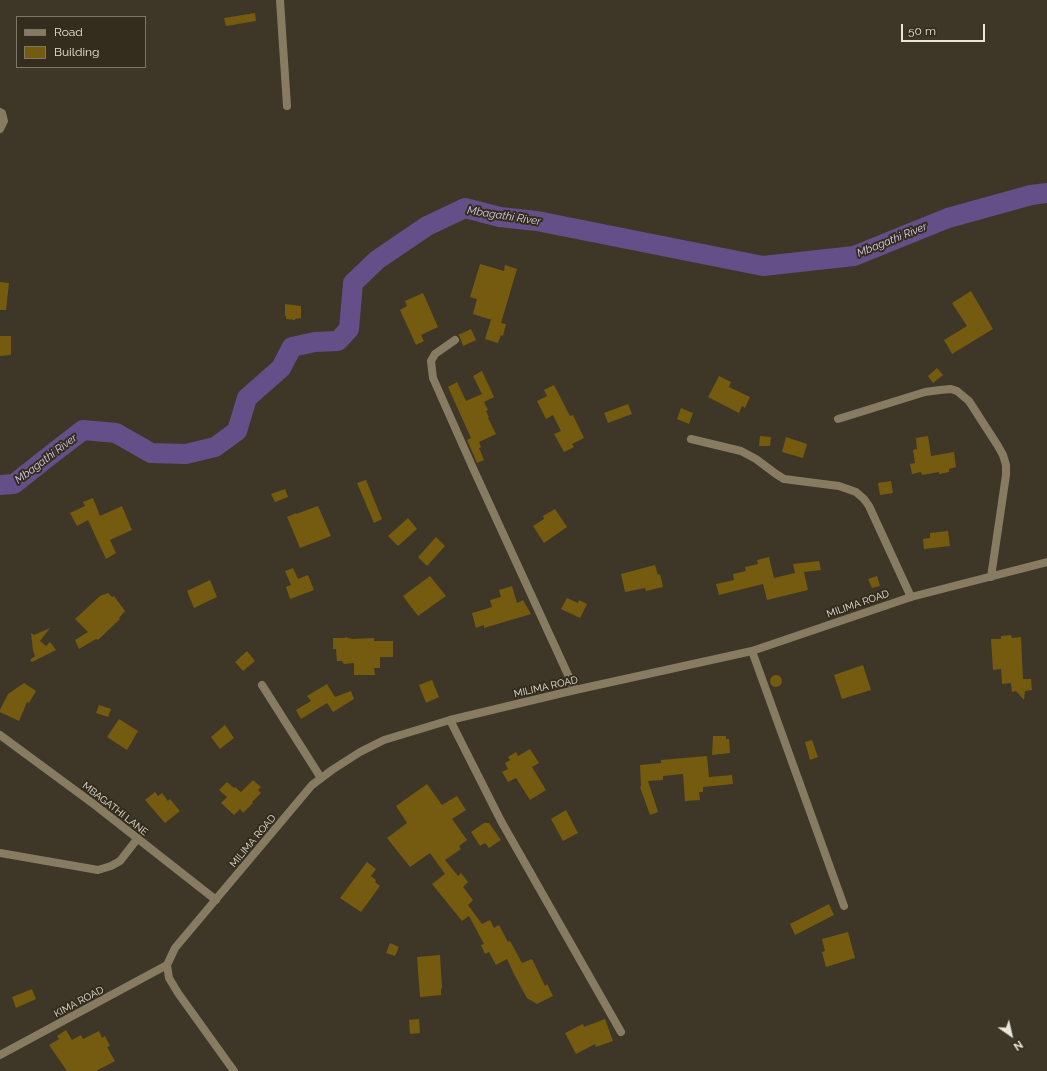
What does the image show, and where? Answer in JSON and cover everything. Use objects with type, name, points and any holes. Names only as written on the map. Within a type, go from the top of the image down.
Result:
[{"type":"street","points":[[280,0],[287,106]]},
{"type":"street","points":[[0,112],[2,113],[4,121],[0,129]]},
{"type":"street","points":[[455,340],[435,354],[431,360],[433,378],[575,690]]},
{"type":"street","points":[[838,419],[926,392],[940,390],[951,389],[957,391],[969,401],[998,446],[1006,465],[1006,475],[991,577]]},
{"type":"street","points":[[691,439],[741,450],[784,479],[839,486],[856,492],[869,506],[911,597]]},
{"type":"street","name":"MILIMA ROAD","points":[[167,966],[175,948],[312,785],[360,752],[384,740],[450,720],[575,690],[752,651],[911,597],[1047,562]]},
{"type":"street","points":[[752,651],[844,906]]},
{"type":"street","points":[[262,686],[321,778]]},
{"type":"street","points":[[450,720],[501,821],[621,1032]]},
{"type":"street","name":"MBAGATHI LANE","points":[[0,735],[95,805],[216,900]]},
{"type":"street","points":[[0,853],[98,870],[120,862],[138,838]]},
{"type":"street","points":[[167,966],[169,978],[178,993],[234,1071]]},
{"type":"street","name":"KIMA ROAD","points":[[0,1055],[167,966]]},
{"type":"building","points":[[255,13],[256,21],[226,26],[224,18]]},
{"type":"building","points":[[480,264],[504,271],[505,265],[517,269],[501,323],[506,324],[503,336],[501,335],[498,343],[485,339],[492,320],[473,314],[477,299],[470,297]]},
{"type":"building","points":[[0,282],[9,283],[6,310],[0,310]]},
{"type":"building","points":[[971,291],[993,329],[952,354],[944,340],[967,326],[952,303]]},
{"type":"building","points":[[423,293],[438,327],[421,335],[424,341],[416,345],[400,310],[407,306],[405,301]]},
{"type":"building","points":[[285,304],[301,306],[301,318],[295,320],[286,319]]},
{"type":"building","points":[[471,329],[476,340],[463,346],[458,335]]},
{"type":"building","points":[[0,336],[11,336],[11,355],[0,356]]},
{"type":"building","points":[[937,368],[943,375],[933,383],[928,376]]},
{"type":"building","points":[[482,371],[494,397],[484,402],[488,410],[486,411],[489,417],[488,418],[496,434],[479,442],[481,447],[479,448],[484,460],[477,463],[467,440],[471,438],[448,387],[457,382],[466,401],[482,394],[473,376]]},
{"type":"building","points":[[719,376],[731,382],[729,387],[750,397],[745,408],[742,406],[739,413],[708,397]]},
{"type":"building","points":[[554,385],[570,416],[573,415],[584,438],[572,444],[574,447],[564,452],[554,434],[561,431],[553,415],[546,419],[537,401],[547,396],[544,390]]},
{"type":"building","points":[[628,404],[632,414],[608,423],[604,413]]},
{"type":"building","points":[[681,408],[693,413],[689,424],[677,419]]},
{"type":"building","points":[[760,436],[771,437],[770,446],[759,446]]},
{"type":"building","points":[[928,436],[931,456],[954,452],[956,467],[949,469],[949,472],[939,474],[939,472],[922,475],[921,472],[912,474],[910,464],[915,463],[913,450],[917,449],[916,438]]},
{"type":"building","points":[[786,437],[807,444],[803,458],[782,452]]},
{"type":"building","points":[[366,480],[382,519],[374,523],[357,483]]},
{"type":"building","points":[[891,481],[893,493],[880,495],[878,483]]},
{"type":"building","points":[[285,489],[288,497],[275,502],[271,494]]},
{"type":"building","points":[[93,498],[100,516],[122,506],[132,530],[110,540],[116,553],[106,559],[88,520],[77,526],[70,513],[85,506],[83,502]]},
{"type":"building","points":[[318,506],[331,536],[300,548],[287,517]]},
{"type":"building","points":[[555,509],[567,527],[544,543],[533,526],[544,519],[543,516]]},
{"type":"building","points":[[408,518],[417,529],[398,546],[388,536]]},
{"type":"building","points":[[948,531],[950,546],[924,549],[923,539],[930,538],[930,533]]},
{"type":"building","points":[[436,537],[445,546],[427,566],[418,557]]},
{"type":"building","points":[[769,557],[774,578],[795,573],[793,564],[819,561],[821,570],[804,572],[808,590],[767,600],[763,584],[719,595],[716,584],[734,580],[733,574],[746,571],[745,567],[758,564],[757,560]]},
{"type":"building","points":[[655,565],[658,575],[660,574],[663,587],[646,591],[645,588],[625,592],[621,574]]},
{"type":"building","points":[[293,568],[298,579],[308,575],[314,590],[290,599],[286,587],[291,585],[285,571]]},
{"type":"building","points":[[430,576],[446,596],[418,616],[403,596]]},
{"type":"building","points":[[877,576],[880,586],[872,588],[868,579]]},
{"type":"building","points":[[210,580],[217,597],[194,608],[187,591]]},
{"type":"building","points":[[512,586],[517,603],[523,600],[531,614],[484,628],[484,625],[476,628],[472,613],[492,607],[490,600],[501,597],[499,590]]},
{"type":"building","points":[[108,593],[112,597],[114,596],[125,611],[119,618],[120,619],[98,640],[96,639],[79,649],[75,640],[88,632],[75,619],[100,596]]},
{"type":"building","points":[[567,598],[578,603],[579,600],[587,604],[580,618],[561,609]]},
{"type":"building","points":[[50,628],[40,641],[46,646],[50,642],[56,650],[32,662],[30,660],[35,656],[31,633],[34,635]]},
{"type":"building","points":[[1011,635],[1012,638],[1021,637],[1023,679],[1031,679],[1032,690],[1025,691],[1024,700],[1016,691],[1012,692],[1011,683],[1002,684],[1001,669],[993,670],[991,639],[1001,639],[1001,636]]},
{"type":"building","points":[[345,637],[352,639],[374,638],[374,641],[393,641],[393,657],[380,657],[380,668],[374,668],[375,675],[354,675],[354,663],[344,664],[342,661],[337,661],[336,649],[333,649],[333,638]]},
{"type":"building","points":[[247,651],[255,661],[243,671],[235,662]]},
{"type":"building","points":[[863,665],[871,690],[842,699],[834,675]]},
{"type":"building","points":[[776,675],[780,677],[782,681],[780,685],[776,687],[772,685],[770,681],[772,677]]},
{"type":"building","points":[[432,680],[439,697],[426,703],[419,685]]},
{"type":"building","points":[[24,683],[36,691],[29,703],[27,702],[19,721],[0,712],[0,710],[8,694]]},
{"type":"building","points":[[327,684],[335,697],[351,691],[354,699],[333,712],[327,703],[301,719],[296,710],[311,701],[307,696]]},
{"type":"building","points":[[99,705],[111,709],[108,717],[96,713]]},
{"type":"building","points":[[119,719],[138,731],[127,750],[107,737]]},
{"type":"building","points":[[225,725],[234,738],[220,749],[211,737]]},
{"type":"building","points":[[713,736],[726,736],[726,739],[729,739],[730,753],[712,755]]},
{"type":"building","points":[[812,740],[818,757],[810,760],[805,742]]},
{"type":"building","points":[[530,749],[539,763],[532,767],[546,790],[530,800],[516,778],[508,782],[502,772],[508,769],[505,763],[510,760],[508,757],[516,752],[518,756]]},
{"type":"building","points":[[707,756],[709,777],[732,775],[733,784],[703,787],[703,792],[699,792],[700,800],[685,801],[683,774],[663,776],[663,780],[648,781],[658,812],[650,815],[640,787],[640,765],[661,763],[661,760]]},
{"type":"building","points":[[253,780],[261,787],[258,790],[261,793],[243,813],[240,809],[234,815],[221,803],[227,797],[219,790],[227,782],[241,792]]},
{"type":"building","points":[[427,784],[442,805],[457,796],[466,810],[452,819],[467,840],[459,846],[461,849],[445,860],[458,876],[461,873],[468,882],[463,887],[473,900],[468,905],[482,924],[490,920],[494,928],[499,925],[522,963],[532,959],[545,986],[547,984],[553,996],[537,1004],[527,998],[507,959],[496,965],[489,952],[485,954],[481,945],[484,944],[469,916],[462,921],[432,884],[445,874],[430,853],[410,867],[387,838],[407,823],[396,806]]},
{"type":"building","points":[[155,792],[158,796],[162,793],[168,801],[170,799],[180,811],[165,823],[145,800]]},
{"type":"building","points":[[566,810],[578,833],[563,841],[551,819]]},
{"type":"building","points":[[484,823],[489,823],[501,840],[489,848],[485,843],[480,846],[471,832]]},
{"type":"building","points":[[367,862],[376,869],[371,876],[380,886],[361,912],[340,898]]},
{"type":"building","points":[[829,904],[834,915],[795,935],[790,924]]},
{"type":"building","points":[[848,932],[855,958],[826,967],[822,952],[825,951],[822,939]]},
{"type":"building","points":[[390,943],[399,947],[395,956],[386,953]]},
{"type":"building","points":[[440,955],[441,995],[420,997],[417,957]]},
{"type":"building","points":[[32,989],[36,999],[16,1008],[12,997]]},
{"type":"building","points":[[419,1019],[420,1033],[410,1034],[409,1020]]},
{"type":"building","points":[[605,1019],[613,1041],[596,1047],[595,1044],[576,1054],[565,1033],[583,1024],[584,1027]]},
{"type":"building","points":[[66,1030],[72,1040],[81,1035],[83,1039],[99,1031],[102,1038],[105,1036],[110,1046],[107,1047],[115,1061],[96,1071],[67,1071],[49,1045],[59,1039],[57,1036]]},
{"type":"waterway","name":"Mbagathi River","points":[[0,485],[14,484],[83,430],[116,433],[151,453],[186,454],[215,447],[237,431],[247,398],[281,368],[292,347],[315,342],[338,341],[349,329],[353,283],[377,260],[427,226],[465,208],[500,217],[537,221],[763,266],[854,256],[948,218],[1031,195],[1047,193]]}]
